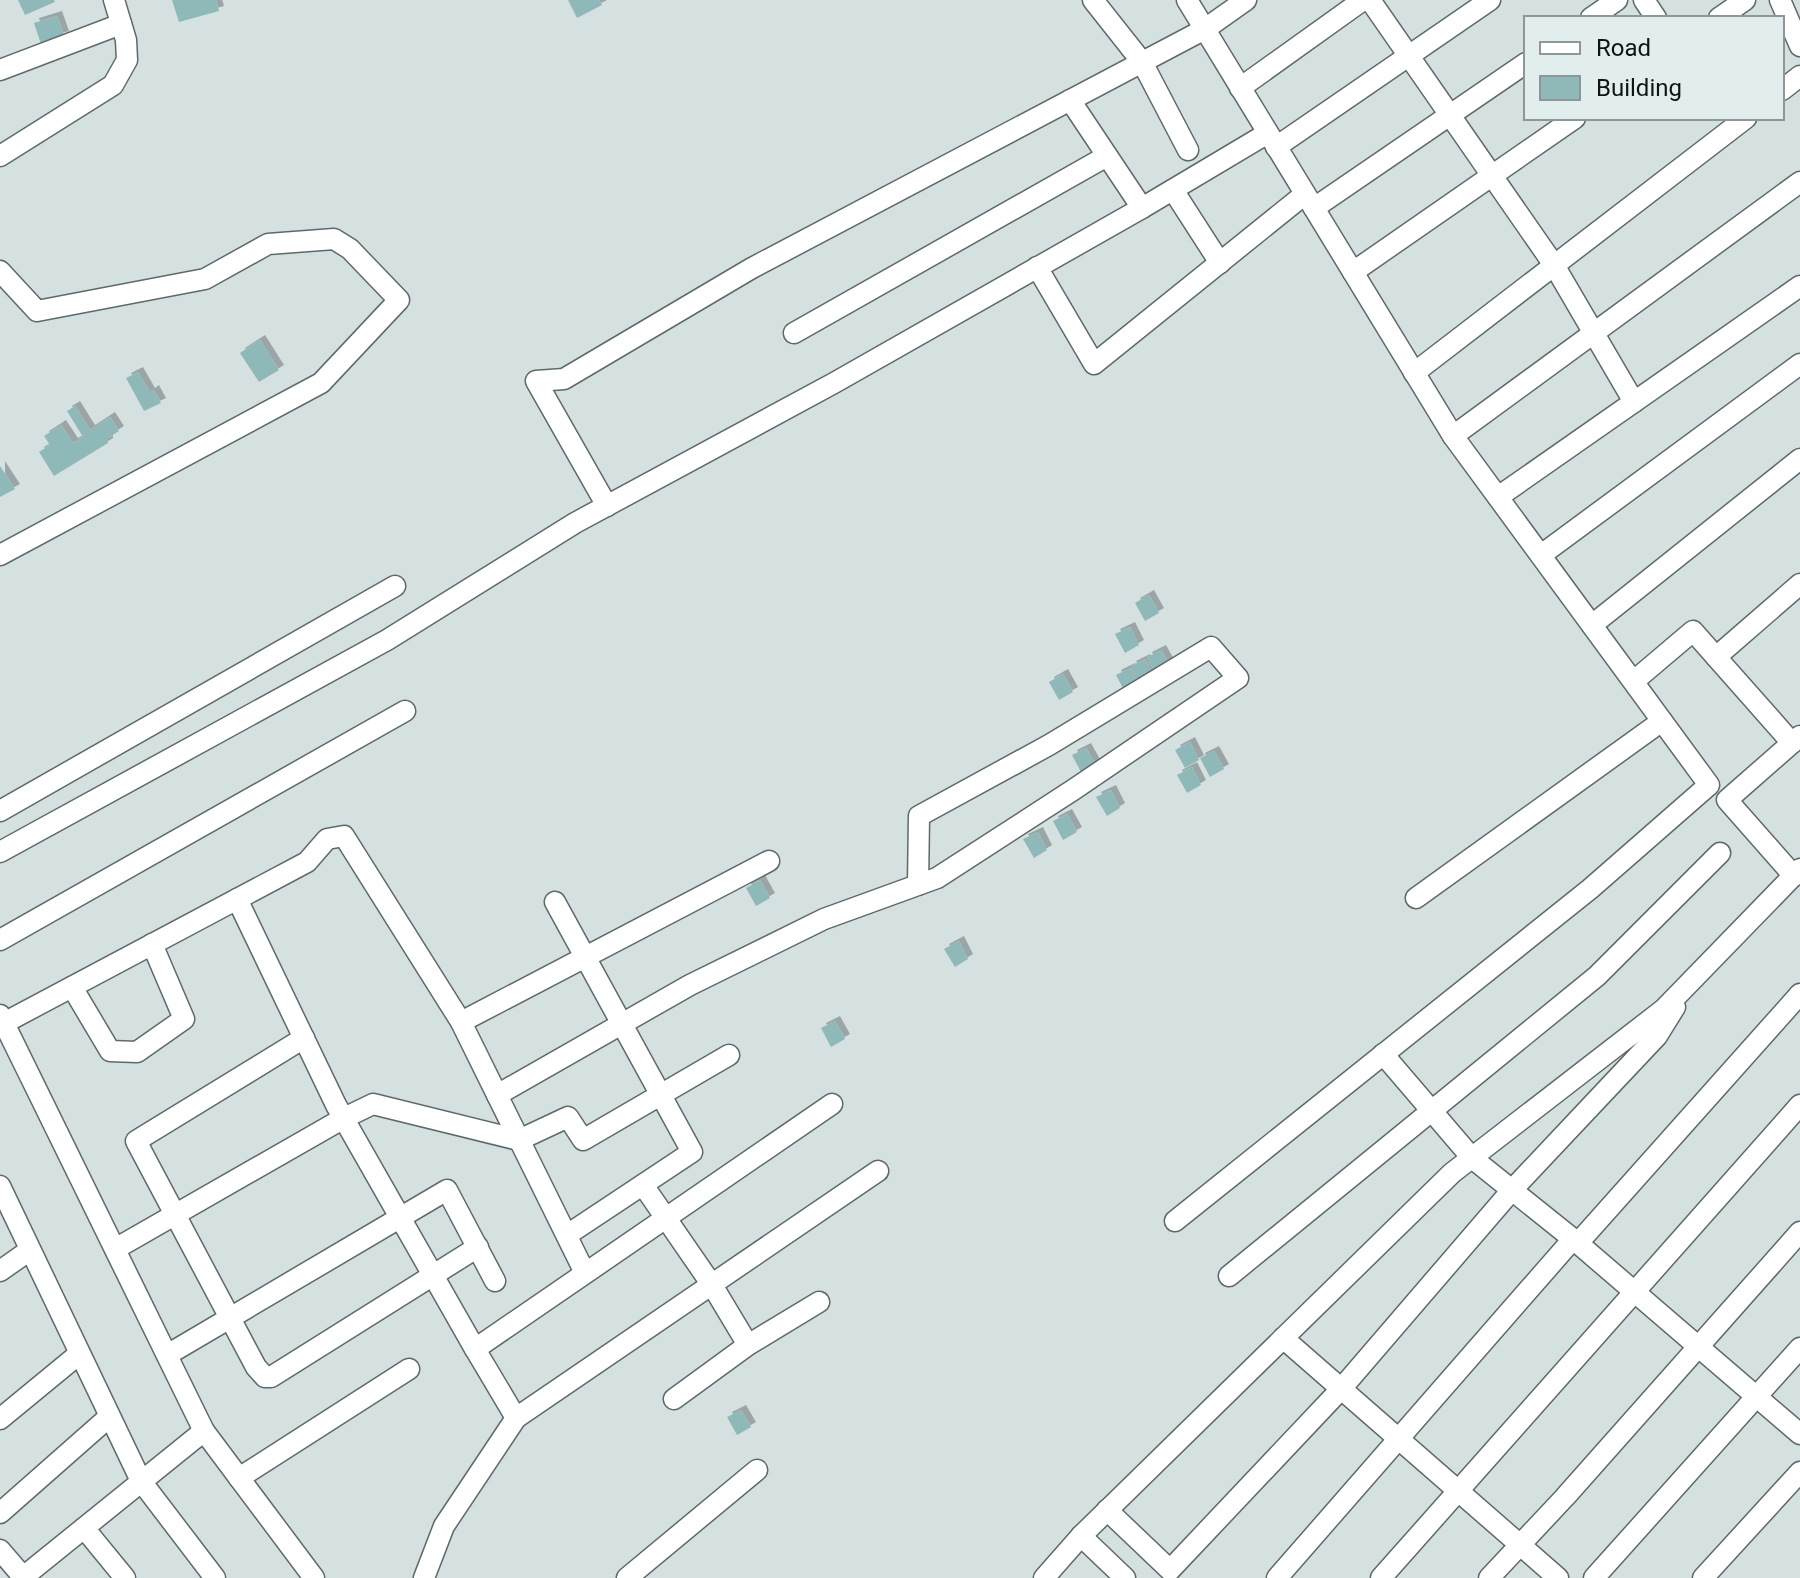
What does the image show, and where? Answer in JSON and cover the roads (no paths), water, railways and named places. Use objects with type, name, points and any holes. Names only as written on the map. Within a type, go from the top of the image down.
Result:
[{"type":"street","points":[[0,156],[113,85],[127,60],[126,40],[114,0]]},
{"type":"street","points":[[1093,0],[1142,62],[1188,150]]},
{"type":"street","points":[[1175,1221],[1590,889],[1709,785],[1453,436],[1187,0]]},
{"type":"street","points":[[607,506],[536,381],[564,379],[752,268],[1205,29],[1246,0]]},
{"type":"street","points":[[1240,88],[1363,0]]},
{"type":"street","points":[[1370,0],[1554,265],[1634,402]]},
{"type":"street","points":[[0,852],[387,640],[607,506],[834,383],[1173,190],[1272,140],[1409,56],[1490,0]]},
{"type":"street","points":[[1594,16],[1617,0]]},
{"type":"street","points":[[1722,16],[1745,0]]},
{"type":"street","points":[[1786,2],[1800,46]]},
{"type":"street","points":[[0,70],[121,24]]},
{"type":"street","points":[[1037,267],[1094,364],[1220,263],[1309,201],[1450,115],[1524,64]]},
{"type":"street","points":[[1784,88],[1800,76]]},
{"type":"street","points":[[1070,100],[1142,208]]},
{"type":"street","points":[[1353,272],[1572,120]]},
{"type":"street","points":[[1414,373],[1735,121]]},
{"type":"street","points":[[794,333],[1107,156]]},
{"type":"street","points":[[1453,436],[1800,182]]},
{"type":"street","points":[[1173,190],[1220,263]]},
{"type":"street","points":[[0,271],[37,311],[205,279],[268,244],[334,239],[350,249],[399,300],[321,383],[0,555]]},
{"type":"street","points":[[1498,497],[1799,289]]},
{"type":"street","points":[[1541,555],[1800,364]]},
{"type":"street","points":[[1592,625],[1800,459]]},
{"type":"street","points":[[1716,657],[1800,584]]},
{"type":"street","points":[[0,811],[395,586]]},
{"type":"street","points":[[1044,1578],[1107,1510],[1452,1173],[1664,1009],[1797,872],[1727,800],[1796,740],[1693,631],[1634,681]]},
{"type":"street","points":[[497,1095],[690,985],[824,919],[918,885],[949,870],[1238,678],[1211,647],[1049,745],[919,816],[918,885]]},
{"type":"street","points":[[0,940],[405,711]]},
{"type":"street","points":[[1416,898],[1662,721]]},
{"type":"street","points":[[314,1578],[204,1431],[2,1019],[72,987],[307,862],[327,839],[344,836],[461,1022],[585,1273]]},
{"type":"street","points":[[1229,1276],[1597,976],[1720,853]]},
{"type":"street","points":[[461,1022],[769,861]]},
{"type":"street","points":[[237,899],[344,1118],[516,1418]]},
{"type":"street","points":[[555,902],[692,1152],[567,1235]]},
{"type":"street","points":[[72,987],[110,1051],[137,1052],[184,1019],[152,944]]},
{"type":"street","points":[[1107,1510],[1174,1574],[1341,1389],[1512,1190],[1657,1036],[1691,981]]},
{"type":"street","points":[[1277,1578],[1800,994]]},
{"type":"street","points":[[304,1038],[136,1141],[256,1367],[265,1377],[271,1377],[478,1247]]},
{"type":"street","points":[[1383,1054],[1472,1158],[1576,1241],[1800,1434]]},
{"type":"street","points":[[115,1249],[373,1104],[519,1140],[568,1117],[583,1140],[729,1055]]},
{"type":"street","points":[[475,1349],[832,1104]]},
{"type":"street","points":[[1381,1578],[1800,1105]]},
{"type":"street","points":[[424,1578],[444,1526],[516,1418],[878,1171]]},
{"type":"street","points":[[643,1185],[712,1285],[748,1345]]},
{"type":"street","points":[[0,1186],[141,1481],[215,1578]]},
{"type":"street","points":[[167,1355],[447,1190],[495,1281]]},
{"type":"street","points":[[1489,1578],[1800,1232]]},
{"type":"street","points":[[0,1271],[30,1250]]},
{"type":"street","points":[[674,1399],[748,1345],[819,1302]]},
{"type":"street","points":[[1283,1338],[1558,1578]]},
{"type":"street","points":[[1594,1578],[1800,1348]]},
{"type":"street","points":[[0,1419],[79,1354]]},
{"type":"street","points":[[239,1478],[409,1369]]},
{"type":"street","points":[[0,1513],[109,1417]]},
{"type":"street","points":[[0,1550],[23,1578],[204,1431]]},
{"type":"street","points":[[627,1578],[757,1470]]},
{"type":"street","points":[[1703,1578],[1800,1472]]},
{"type":"street","points":[[84,1528],[125,1578]]},
{"type":"street","points":[[1081,1536],[1125,1578]]}]
